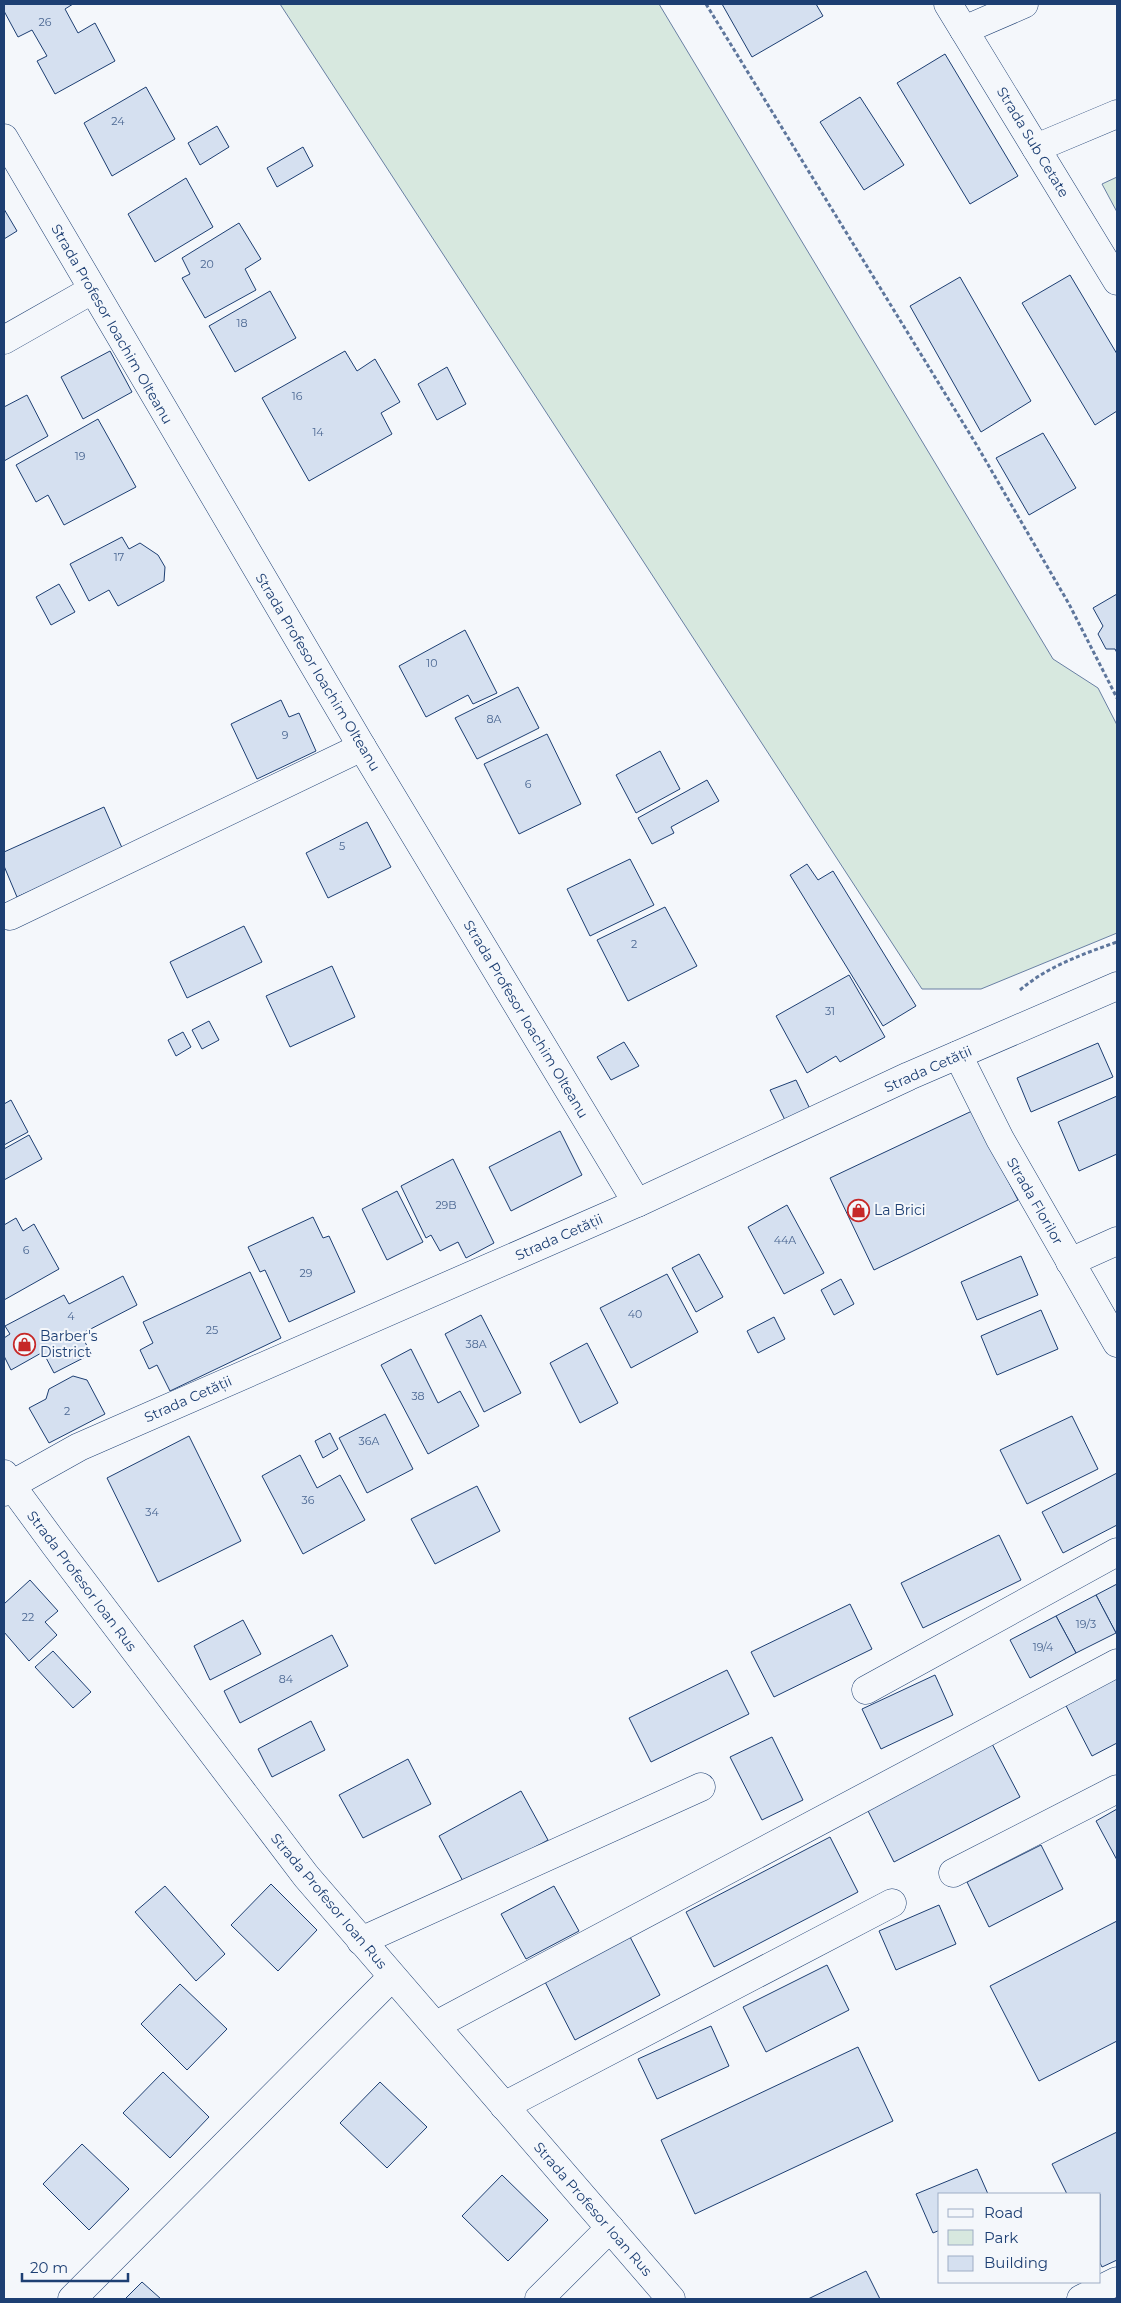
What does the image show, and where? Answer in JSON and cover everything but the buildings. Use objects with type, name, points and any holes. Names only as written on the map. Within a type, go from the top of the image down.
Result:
[{"type":"street","name":"Strada Sub Cetate","points":[[948,4],[1117,281]]},
{"type":"street","points":[[964,30],[1024,4]]},
{"type":"street","points":[[1036,148],[1117,114]]},
{"type":"street","name":"Strada Profesor Ioachim Olteanu","points":[[4,138],[362,747],[637,1203]]},
{"type":"street","points":[[4,340],[92,290]]},
{"type":"street","points":[[10,916],[362,747]]},
{"type":"street","name":"Strada Cetății","points":[[6,1483],[79,1447],[637,1203],[909,1076],[1117,986]]},
{"type":"street","name":"Strada Florilor","points":[[958,1055],[1000,1139],[1117,1343]]},
{"type":"street","points":[[1070,1262],[1117,1241]]},
{"type":"street","name":"Strada Profesor Ioan Rus","points":[[6,1483],[306,1876],[671,2299]]},
{"type":"street","points":[[866,1690],[1117,1552]]},
{"type":"street","points":[[436,2025],[1117,1663]]},
{"type":"street","points":[[362,1941],[701,1787]]},
{"type":"street","points":[[953,1873],[1117,1789]]},
{"type":"street","points":[[504,2106],[892,1903]]},
{"type":"street","points":[[72,2299],[392,1977]]},
{"type":"street","points":[[539,2299],[610,2228]]},
{"type":"street","points":[[1081,2299],[1117,2281]]},
{"type":"path","points":[[706,4],[976,444],[1069,604],[1117,698]]},
{"type":"green space","points":[[280,4],[659,4],[1053,659],[1098,688],[1117,725],[1117,933],[981,989],[922,989]]},
{"type":"green space","points":[[1117,177],[1117,212],[1102,184]]},
{"type":"place","name":"La Brici","points":[[858,1210]]},
{"type":"place","name":"Barber's District","points":[[24,1344]]}]
